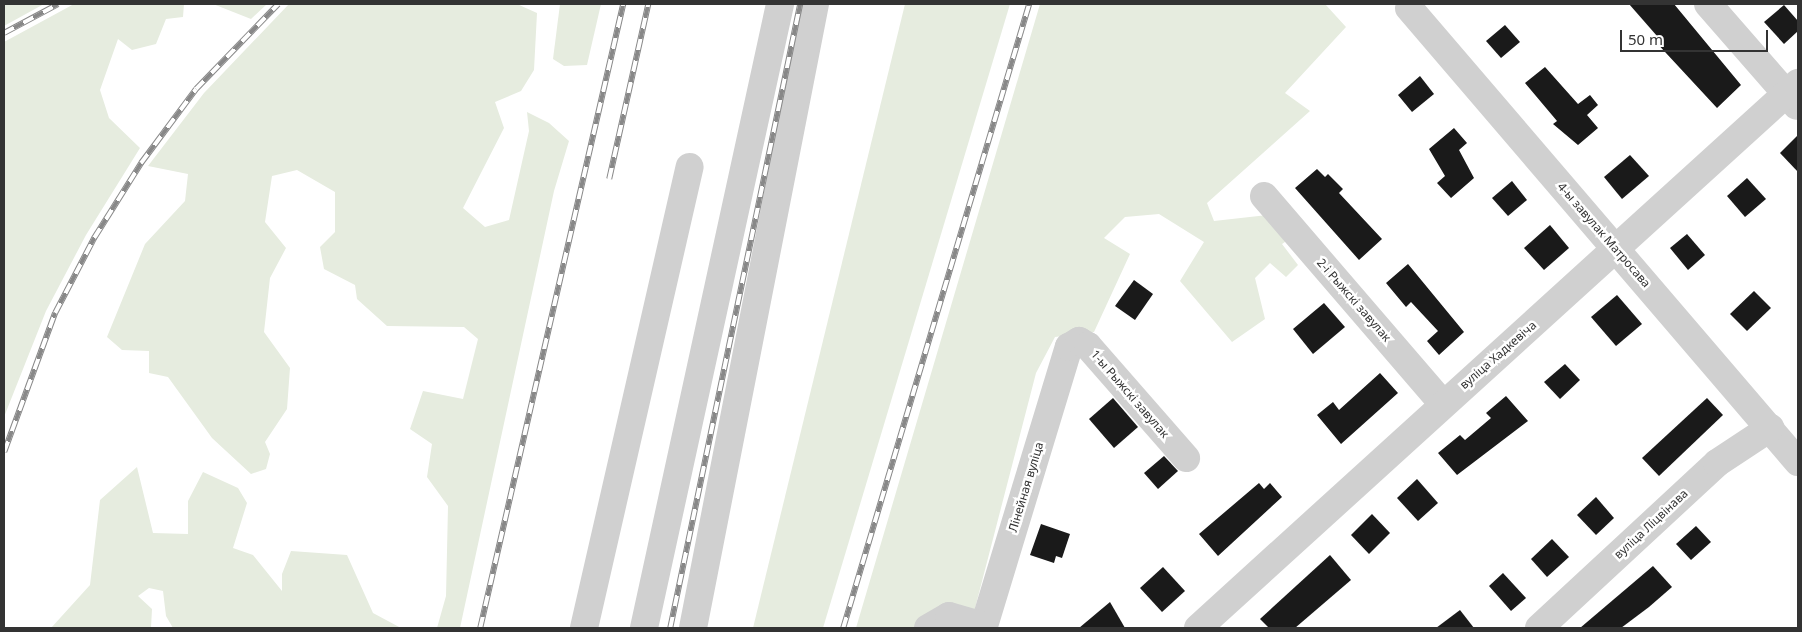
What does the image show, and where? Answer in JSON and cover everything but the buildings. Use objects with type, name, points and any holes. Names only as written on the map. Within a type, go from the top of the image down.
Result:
[{"type":"street","points":[[644,628],[780,4]]},
{"type":"street","points":[[693,628],[815,4]]},
{"type":"street","points":[[1708,4],[1794,94]]},
{"type":"street","name":"4-ы завулак Матросава","points":[[1408,8],[1798,462]]},
{"type":"street","name":"вуліца Хадкевіча","points":[[1198,628],[1443,404],[1794,94]]},
{"type":"street","points":[[584,628],[690,167]]},
{"type":"street","name":"2-і Рыжскі завулак","points":[[1264,196],[1443,404]]},
{"type":"street","name":"1-ы Рыжскі завулак","points":[[1069,348],[1079,341],[1088,346],[1186,458]]},
{"type":"street","name":"Лінейная вуліца","points":[[984,627],[1069,348]]},
{"type":"street","name":"вуліца Ліцвінава","points":[[1539,628],[1717,463],[1770,428]]},
{"type":"street","points":[[928,628],[949,616],[984,627]]},
{"type":"shaded area","points":[[4,4],[44,4],[4,26]]},
{"type":"shaded area","points":[[74,4],[184,4],[183,17],[166,19],[156,44],[132,50],[118,39],[100,90],[109,118],[140,148],[86,235],[46,311],[4,417],[4,42]]},
{"type":"shaded area","points":[[213,4],[267,4],[251,19]]},
{"type":"shaded area","points":[[289,4],[517,4],[537,13],[534,70],[521,91],[495,102],[504,128],[463,208],[485,227],[509,220],[529,131],[527,112],[549,123],[569,141],[554,191],[460,628],[437,628],[446,596],[448,506],[427,477],[432,444],[410,429],[423,391],[463,399],[478,339],[464,327],[387,326],[357,299],[355,285],[324,269],[320,247],[335,232],[335,192],[297,170],[272,176],[265,222],[286,248],[270,278],[264,332],[290,368],[287,409],[265,442],[270,454],[266,469],[251,474],[212,438],[168,377],[149,373],[149,351],[122,350],[107,337],[145,244],[185,201],[188,174],[148,166],[204,93]]},
{"type":"shaded area","points":[[560,4],[601,4],[587,65],[564,66],[553,59]]},
{"type":"shaded area","points":[[905,4],[1010,4],[823,628],[753,628]]},
{"type":"shaded area","points":[[1040,4],[1325,4],[1346,27],[1285,93],[1310,111],[1207,203],[1214,221],[1294,212],[1307,227],[1282,244],[1298,265],[1286,277],[1270,263],[1255,278],[1265,319],[1232,342],[1180,281],[1204,242],[1159,214],[1125,217],[1104,238],[1130,254],[1094,332],[1055,337],[1036,373],[973,616],[918,628],[856,628]]},
{"type":"shaded area","points":[[137,467],[153,533],[188,534],[188,501],[203,472],[238,488],[247,503],[233,548],[253,555],[282,591],[282,574],[291,551],[347,555],[373,613],[401,628],[173,628],[166,616],[163,591],[149,588],[138,596],[152,609],[151,628],[51,628],[90,585],[100,500]]},
{"type":"railway","points":[[4,33],[58,4]]},
{"type":"railway","points":[[4,452],[55,313],[94,238],[141,163],[196,89],[278,4]]},
{"type":"railway","points":[[480,628],[623,4]]},
{"type":"railway","points":[[609,179],[648,4]]},
{"type":"railway","points":[[670,628],[800,4]]},
{"type":"railway","points":[[843,628],[1029,4]]}]
